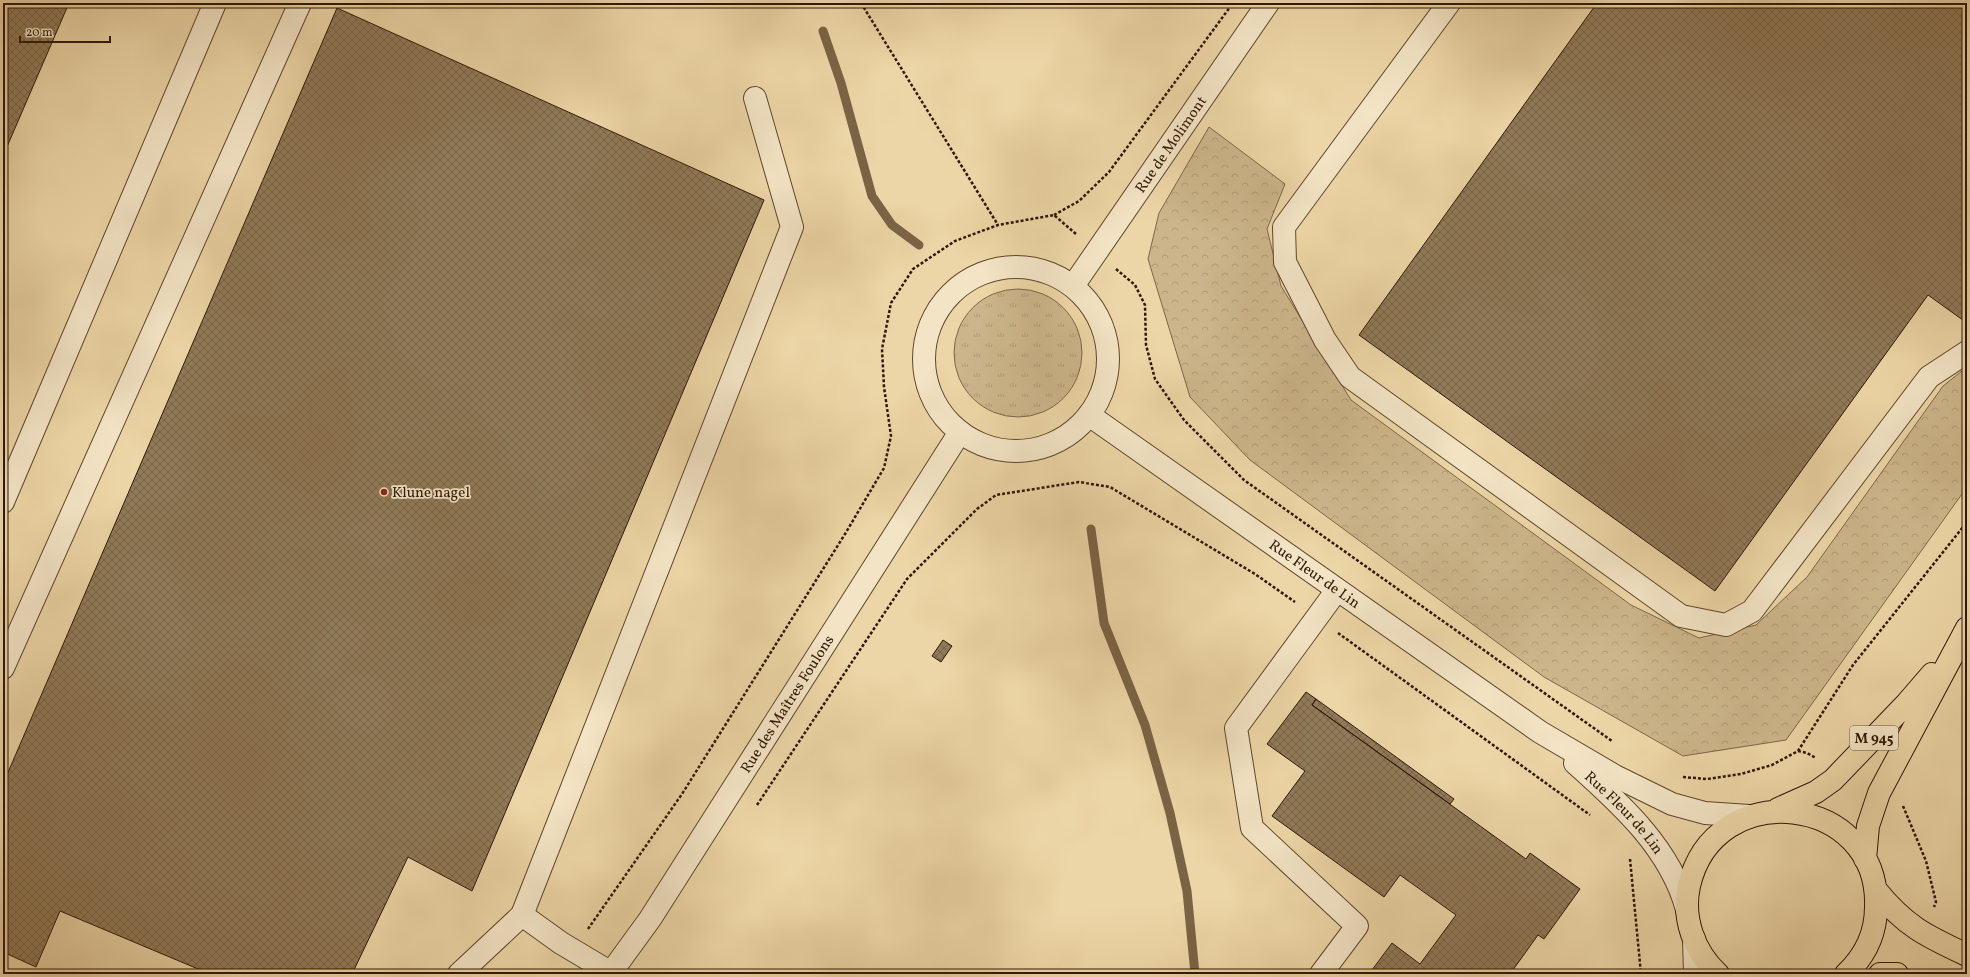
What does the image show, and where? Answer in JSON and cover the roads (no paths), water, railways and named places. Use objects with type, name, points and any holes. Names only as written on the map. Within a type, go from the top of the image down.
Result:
[{"type":"main road","name":"M 945","points":[[1772,811],[1816,792],[1833,780],[1907,702],[1962,635]]},
{"type":"main road","name":"M 945","points":[[1865,859],[1868,826],[1879,793],[1962,635]]},
{"type":"main road","points":[[1718,974],[1704,959],[1694,939],[1687,910],[1690,880],[1703,853],[1723,831],[1749,816],[1772,811],[1800,812],[1826,821],[1848,837],[1865,859],[1876,890],[1876,912],[1872,933],[1863,953],[1846,974]]},
{"type":"main road","points":[[1876,890],[1897,915],[1925,935],[1967,955]]},
{"type":"main road","points":[[1880,974],[1897,974]]},
{"type":"street","points":[[3,502],[215,3]]},
{"type":"street","points":[[3,668],[300,3]]},
{"type":"street","name":"Rue de Molimont","points":[[1073,286],[1268,3]]},
{"type":"street","points":[[1449,3],[1284,227],[1285,262],[1325,340],[1350,376],[1681,616],[1726,625],[1752,611],[1930,376],[1967,352]]},
{"type":"street","points":[[459,974],[522,915],[792,227],[755,98]]},
{"type":"street","points":[[1012,267],[1044,271],[1073,286],[1092,307],[1105,333],[1109,362],[1103,390],[1089,416],[1068,435],[1042,447],[1014,451],[985,446],[960,432],[938,408],[926,378],[925,347],[934,316],[954,291],[981,274],[1012,267]]},
{"type":"street","name":"Rue Fleur de Lin","points":[[1089,416],[1540,732],[1616,776],[1672,804],[1699,812],[1749,816]]},
{"type":"street","name":"Rue des Maîtres Foulons","points":[[612,974],[650,919],[960,432]]},
{"type":"street","points":[[1321,974],[1357,926],[1252,828],[1236,728],[1337,590]]},
{"type":"street","name":"Rue Fleur de Lin","points":[[1540,732],[1596,782],[1654,842],[1677,880],[1687,910]]},
{"type":"street","points":[[522,915],[572,950],[612,974]]},
{"type":"street","points":[[1694,939],[1695,974]]},
{"type":"waterway","points":[[823,31],[841,83],[872,196],[892,225],[919,245]]},
{"type":"waterway","points":[[1091,529],[1104,623],[1145,725],[1170,813],[1187,891],[1195,974]]},
{"type":"place","name":"Klune nagel","points":[[384,492]]}]
